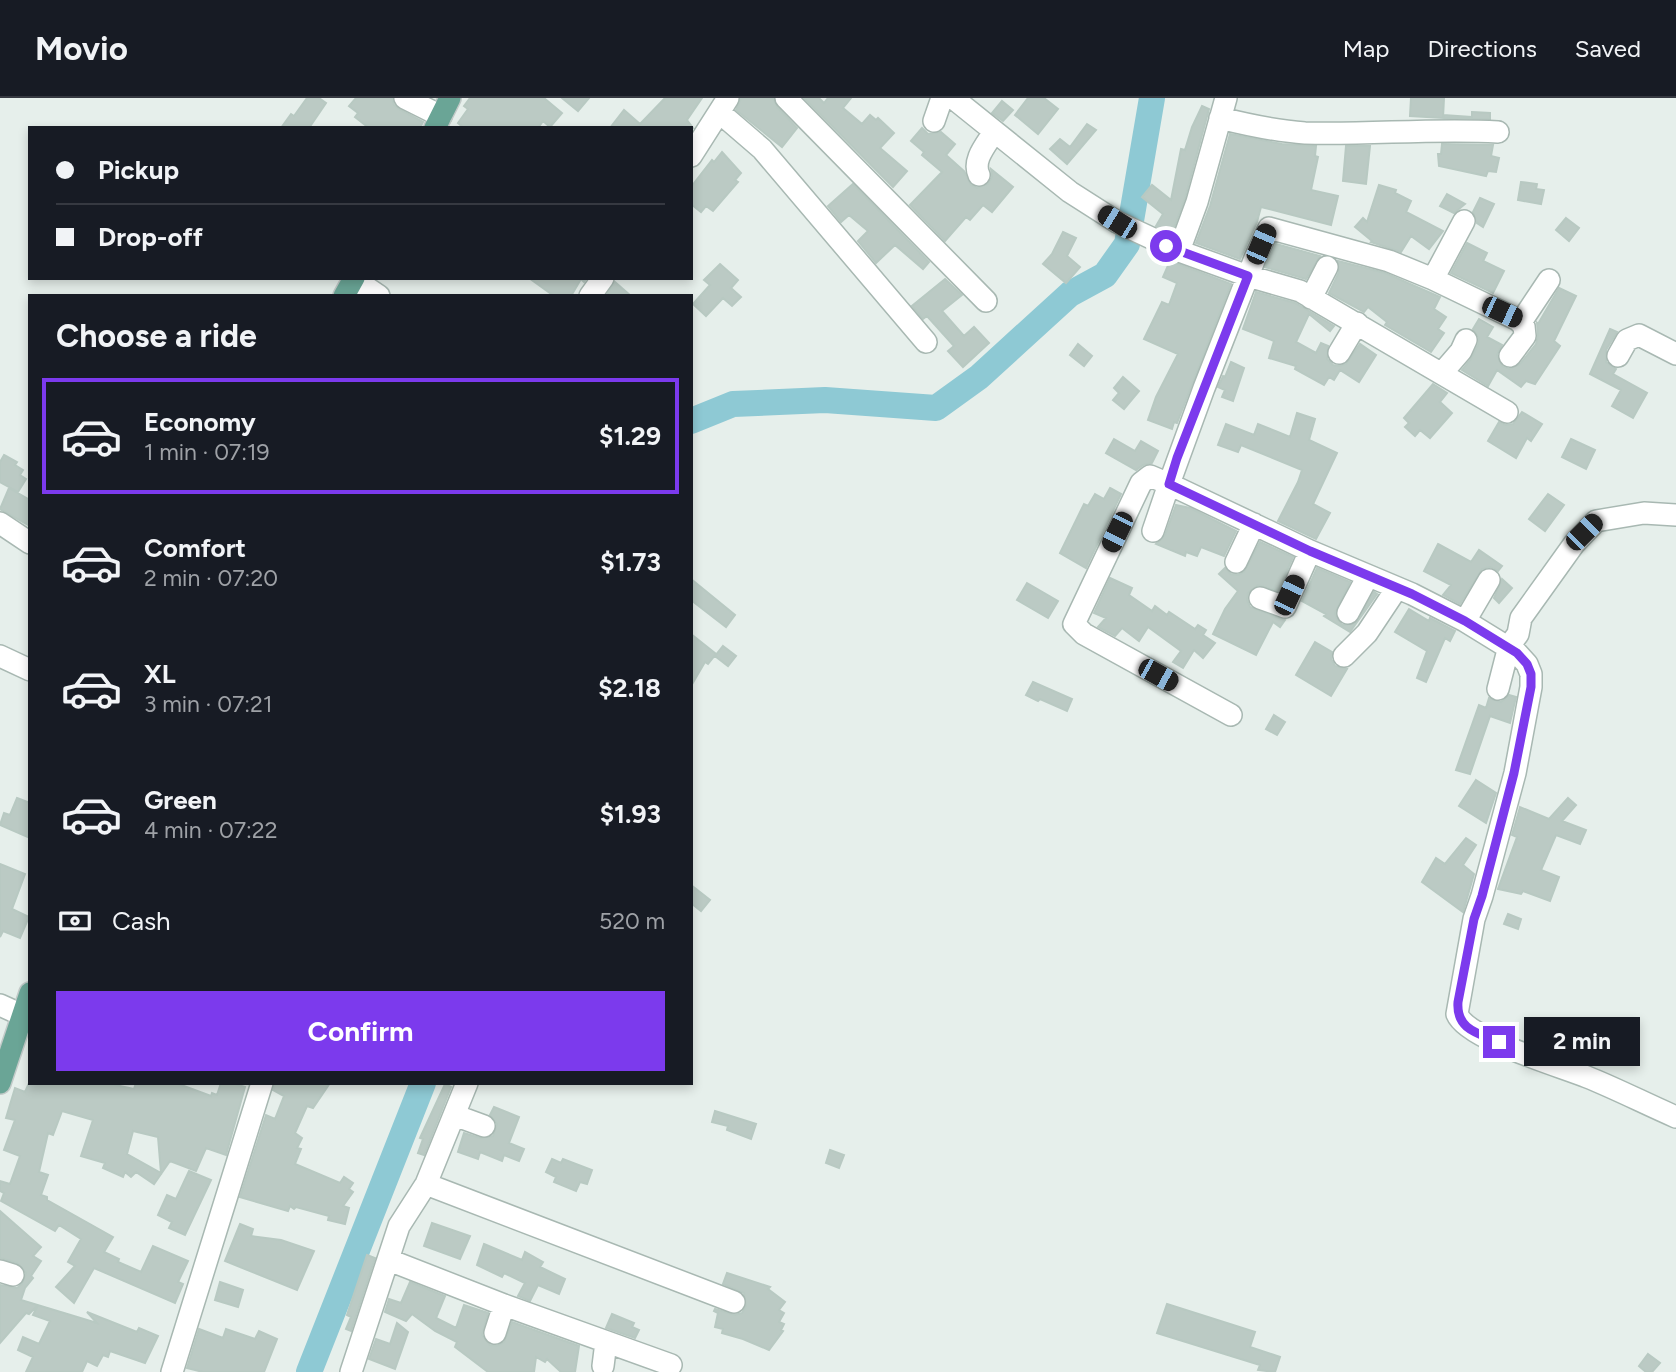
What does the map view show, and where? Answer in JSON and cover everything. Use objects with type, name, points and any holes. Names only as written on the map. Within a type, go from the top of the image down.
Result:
[{"type":"main road","points":[[0,1083],[23,1028],[28,1003]]},
{"type":"street","points":[[405,98],[442,114]]},
{"type":"street","points":[[786,98],[986,301]]},
{"type":"street","points":[[934,121],[942,98]]},
{"type":"street","points":[[953,98],[1070,192],[1117,222],[1173,248],[1248,276],[1285,285],[1357,323],[1507,412]]},
{"type":"street","points":[[693,153],[724,105],[926,342]]},
{"type":"street","points":[[1173,248],[1197,202],[1223,108],[1248,125],[1304,133],[1459,130],[1499,132]]},
{"type":"street","points":[[979,175],[977,161],[994,132]]},
{"type":"street","points":[[1433,279],[1464,221]]},
{"type":"street","points":[[1153,531],[1181,446],[1269,228],[1363,253],[1433,279],[1476,322],[1521,322]]},
{"type":"street","points":[[1311,298],[1327,267]]},
{"type":"street","points":[[1521,322],[1549,280]]},
{"type":"street","points":[[351,284],[374,294]]},
{"type":"street","points":[[1442,373],[1461,351],[1476,322]]},
{"type":"street","points":[[1510,356],[1525,336],[1521,322]]},
{"type":"street","points":[[1339,353],[1357,323]]},
{"type":"street","points":[[1618,356],[1629,339],[1639,335],[1676,354]]},
{"type":"street","points":[[1231,715],[1084,634],[1074,624],[1141,483],[1150,476],[1465,621],[1508,646],[1527,664],[1531,674],[1531,687],[1514,773],[1474,919],[1457,1014],[1460,1022],[1478,1033],[1676,1117]]},
{"type":"street","points":[[1497,689],[1508,646],[1518,634],[1521,618],[1574,544],[1596,521],[1644,513],[1676,515]]},
{"type":"street","points":[[0,523],[28,542]]},
{"type":"street","points":[[1236,562],[1254,524]]},
{"type":"street","points":[[1260,598],[1285,607],[1310,551]]},
{"type":"street","points":[[1348,614],[1368,576]]},
{"type":"street","points":[[1465,621],[1489,580]]},
{"type":"street","points":[[1344,656],[1367,633],[1397,588]]},
{"type":"street","points":[[0,656],[28,669]]},
{"type":"street","points":[[0,1005],[23,1028]]},
{"type":"street","points":[[172,1372],[261,1085]]},
{"type":"street","points":[[351,1372],[399,1226],[426,1184],[466,1085]]},
{"type":"street","points":[[454,1115],[484,1126]]},
{"type":"street","points":[[426,1184],[734,1302]]},
{"type":"street","points":[[389,1260],[606,1342],[631,1362],[671,1365]]},
{"type":"street","points":[[495,1333],[504,1305]]},
{"type":"street","points":[[603,1366],[606,1342]]},
{"type":"building","points":[[307,98],[319,98],[326,103],[310,126],[282,126],[291,114],[294,116]]},
{"type":"building","points":[[356,98],[392,98],[399,109],[423,122],[421,126],[366,126],[355,117],[358,113],[349,106]]},
{"type":"building","points":[[470,98],[544,98],[562,113],[551,126],[543,121],[539,126],[462,126],[458,123],[468,109],[464,106]]},
{"type":"building","points":[[562,98],[589,98],[578,111]]},
{"type":"building","points":[[665,98],[702,98],[687,120],[692,126],[612,126],[624,110],[640,124]]},
{"type":"building","points":[[741,98],[773,98],[777,107],[797,128],[782,147],[736,110]]},
{"type":"building","points":[[804,98],[819,98],[824,103],[828,98],[851,98],[843,108],[862,124],[870,115],[876,120],[878,118],[894,133],[880,148],[907,171],[893,187]]},
{"type":"building","points":[[1028,98],[1044,98],[1058,109],[1038,134],[1015,115]]},
{"type":"building","points":[[1411,98],[1444,98],[1443,118],[1410,116]]},
{"type":"building","points":[[1002,101],[1013,110],[1003,121],[992,113]]},
{"type":"building","points":[[1202,106],[1209,109],[1185,198],[1172,233],[1156,226],[1163,214],[1142,197],[1152,185],[1171,200],[1181,149],[1185,150]]},
{"type":"building","points":[[1472,112],[1490,113],[1490,119],[1444,118],[1444,115],[1472,117]]},
{"type":"building","points":[[1087,124],[1096,130],[1067,164],[1050,149],[1060,139],[1070,147]]},
{"type":"building","points":[[922,128],[928,134],[941,132],[955,144],[946,155],[964,171],[971,185],[977,188],[988,184],[992,177],[991,169],[1013,187],[992,212],[983,205],[970,220],[966,217],[945,241],[910,205],[942,172],[922,155],[924,152],[911,141]]},
{"type":"building","points":[[1230,134],[1282,144],[1316,146],[1315,156],[1318,157],[1311,190],[1338,196],[1331,225],[1261,207],[1240,259],[1196,243],[1210,206]]},
{"type":"building","points":[[1442,144],[1493,145],[1491,156],[1499,158],[1496,172],[1488,171],[1486,176],[1439,166],[1438,154],[1441,154]]},
{"type":"building","points":[[1346,146],[1370,146],[1366,184],[1343,181]]},
{"type":"building","points":[[722,152],[741,173],[735,180],[738,182],[713,211],[706,206],[701,212],[693,206],[693,184],[712,160],[714,162]]},
{"type":"building","points":[[1521,182],[1537,184],[1536,189],[1544,190],[1541,204],[1518,200]]},
{"type":"building","points":[[853,184],[929,262],[923,269],[895,245],[876,263],[858,241],[868,231],[849,215],[841,222],[828,206]]},
{"type":"building","points":[[1379,185],[1396,190],[1395,193],[1411,201],[1406,212],[1443,231],[1429,249],[1411,236],[1401,252],[1371,242],[1355,227],[1363,218],[1367,222]]},
{"type":"building","points":[[1447,194],[1465,204],[1454,213],[1440,206]]},
{"type":"building","points":[[1480,198],[1494,204],[1483,227],[1477,223],[1473,212]]},
{"type":"building","points":[[1566,218],[1579,228],[1569,241],[1556,230]]},
{"type":"building","points":[[1063,232],[1076,238],[1067,256],[1080,267],[1066,283],[1043,264],[1052,254]]},
{"type":"building","points":[[1467,243],[1487,253],[1483,261],[1504,271],[1493,293],[1451,273]]},
{"type":"building","points":[[1276,244],[1320,256],[1306,279],[1265,267]]},
{"type":"building","points":[[1170,261],[1231,284],[1177,423],[1174,422],[1172,429],[1148,420],[1156,397],[1178,354],[1144,339],[1162,302],[1169,305],[1177,283],[1163,277]]},
{"type":"building","points":[[1338,261],[1385,273],[1440,297],[1434,309],[1446,317],[1438,329],[1444,333],[1431,352],[1385,325],[1387,322],[1368,307],[1364,312],[1329,293],[1339,272]]},
{"type":"building","points":[[720,264],[738,280],[731,288],[741,297],[732,306],[723,298],[706,316],[693,304],[710,285],[704,280]]},
{"type":"building","points":[[945,279],[962,295],[942,311],[964,336],[974,327],[989,343],[963,367],[948,351],[954,346],[927,316],[923,319],[912,306]]},
{"type":"building","points":[[532,280],[580,280],[572,294],[551,294]]},
{"type":"building","points":[[615,282],[629,294],[607,294]]},
{"type":"building","points":[[1559,288],[1576,296],[1554,341],[1560,346],[1535,384],[1526,381],[1521,387],[1497,370],[1488,386],[1462,370],[1478,345],[1479,338],[1473,329],[1479,319],[1493,327],[1487,337],[1502,345],[1497,355],[1502,366],[1509,369],[1520,364],[1536,344],[1537,323]]},
{"type":"building","points":[[1256,292],[1295,303],[1334,326],[1330,331],[1309,314],[1296,342],[1316,353],[1321,343],[1328,346],[1327,359],[1333,365],[1346,364],[1360,344],[1376,355],[1359,382],[1340,370],[1334,380],[1329,377],[1324,385],[1295,369],[1296,366],[1269,358],[1274,341],[1243,329]]},
{"type":"building","points":[[1610,329],[1617,332],[1606,350],[1606,362],[1616,369],[1613,374],[1647,393],[1633,418],[1612,406],[1621,390],[1590,374]]},
{"type":"building","points":[[1078,344],[1092,356],[1084,366],[1070,355]]},
{"type":"building","points":[[1231,362],[1244,368],[1233,401],[1222,397],[1225,390],[1218,387]]},
{"type":"building","points":[[1123,377],[1139,391],[1124,409],[1113,400],[1119,393],[1114,388]]},
{"type":"building","points":[[1433,384],[1447,393],[1440,402],[1452,413],[1430,438],[1420,430],[1415,436],[1405,427],[1409,423],[1404,418]]},
{"type":"building","points":[[1522,412],[1542,424],[1531,441],[1527,438],[1516,458],[1488,441],[1499,422],[1513,424]]},
{"type":"building","points":[[1297,413],[1315,419],[1309,440],[1337,453],[1313,504],[1330,513],[1316,539],[1278,521],[1302,470],[1241,445],[1238,452],[1218,445],[1226,424],[1254,435],[1258,424],[1290,437]]},
{"type":"building","points":[[1114,439],[1135,451],[1141,441],[1158,451],[1152,463],[1136,470],[1106,453]]},
{"type":"building","points":[[1571,439],[1595,450],[1586,469],[1562,457]]},
{"type":"building","points":[[4,455],[17,462],[15,465],[23,470],[20,475],[26,479],[18,492],[0,482],[0,462]]},
{"type":"building","points":[[9,488],[28,499],[28,525],[0,509]]},
{"type":"building","points":[[1110,488],[1121,494],[1086,568],[1060,553],[1084,504],[1088,506],[1095,494],[1104,499]]},
{"type":"building","points":[[1548,494],[1564,505],[1545,531],[1529,519]]},
{"type":"building","points":[[1176,505],[1190,508],[1236,531],[1224,556],[1201,547],[1197,556],[1186,552],[1185,556],[1156,544],[1165,535]]},
{"type":"building","points":[[1260,542],[1293,557],[1278,591],[1258,585],[1248,593],[1250,607],[1285,620],[1280,627],[1273,622],[1256,655],[1213,634],[1225,609],[1238,591],[1219,574],[1225,568],[1231,574],[1244,572]]},
{"type":"building","points":[[1438,544],[1471,562],[1479,550],[1502,566],[1498,571],[1490,567],[1482,569],[1460,604],[1443,595],[1451,585],[1424,571]]},
{"type":"building","points":[[1317,568],[1350,582],[1335,613],[1342,625],[1355,624],[1374,592],[1377,594],[1350,632],[1324,616],[1326,614],[1302,601]]},
{"type":"building","points":[[1110,578],[1132,588],[1129,595],[1152,611],[1155,606],[1195,629],[1198,625],[1206,630],[1203,635],[1215,643],[1203,658],[1194,650],[1183,668],[1173,662],[1181,651],[1148,627],[1139,641],[1122,628],[1115,636],[1098,627],[1106,618],[1094,613]]},
{"type":"building","points":[[1502,579],[1512,588],[1499,603],[1494,598]]},
{"type":"building","points":[[693,581],[735,615],[726,627],[693,602]]},
{"type":"building","points":[[1027,583],[1058,601],[1048,618],[1017,600]]},
{"type":"building","points":[[1409,609],[1429,621],[1430,618],[1455,631],[1450,641],[1445,638],[1426,682],[1417,678],[1427,651],[1395,632]]},
{"type":"building","points":[[693,636],[716,654],[708,664],[705,662],[693,683]]},
{"type":"building","points":[[1315,642],[1332,652],[1331,659],[1335,666],[1347,669],[1331,696],[1296,675]]},
{"type":"building","points":[[723,646],[736,656],[728,666],[715,656]]},
{"type":"building","points":[[1033,682],[1072,699],[1067,711],[1026,695]]},
{"type":"building","points":[[1509,695],[1516,697],[1510,723],[1490,716],[1470,774],[1456,770],[1479,705],[1486,708],[1489,698],[1501,702]]},
{"type":"building","points":[[1274,715],[1285,722],[1277,735],[1266,729]]},
{"type":"building","points":[[1476,780],[1496,793],[1486,823],[1459,806]]},
{"type":"building","points":[[17,798],[28,802],[28,837],[0,825],[4,813],[10,815]]},
{"type":"building","points":[[1568,798],[1576,805],[1562,821],[1586,830],[1580,844],[1556,835],[1541,870],[1559,877],[1550,901],[1523,891],[1521,894],[1498,889],[1517,837],[1512,835],[1520,807],[1549,819]]},
{"type":"building","points":[[1466,838],[1476,845],[1463,865],[1474,874],[1463,912],[1422,882],[1436,858],[1445,864]]},
{"type":"building","points":[[0,864],[25,874],[12,909],[28,917],[28,919],[20,938],[3,931],[0,937]]},
{"type":"building","points":[[693,887],[710,900],[701,911],[693,905]]},
{"type":"building","points":[[1508,914],[1521,919],[1518,929],[1504,924]]},
{"type":"building","points":[[28,1085],[115,1085],[134,1089],[135,1085],[181,1085],[211,1096],[212,1093],[217,1095],[220,1085],[245,1087],[226,1155],[206,1148],[196,1171],[170,1161],[154,1184],[136,1172],[131,1177],[125,1172],[123,1177],[103,1168],[105,1163],[81,1156],[93,1120],[62,1111],[53,1135],[48,1133],[39,1172],[48,1175],[41,1195],[113,1237],[104,1252],[119,1259],[118,1262],[141,1272],[153,1246],[188,1261],[178,1282],[183,1284],[175,1303],[94,1268],[74,1303],[56,1287],[75,1266],[68,1262],[81,1239],[59,1225],[55,1231],[1,1201],[4,1193],[0,1191],[0,1181],[10,1184],[20,1156],[4,1150],[15,1120],[6,1118],[15,1088],[25,1092]],"holes":[[[133,1131],[158,1137],[161,1173],[127,1154]]]},
{"type":"building","points":[[274,1085],[329,1085],[313,1108],[307,1106],[295,1133],[302,1138],[297,1148],[301,1149],[295,1164],[340,1183],[344,1177],[353,1183],[349,1189],[353,1192],[343,1206],[349,1208],[345,1224],[328,1220],[329,1216],[296,1207],[294,1209],[290,1206],[288,1211],[240,1197],[266,1115],[275,1119],[284,1096],[273,1090]]},
{"type":"building","points":[[445,1085],[451,1087],[424,1155],[418,1153],[423,1139],[420,1138]]},
{"type":"building","points":[[494,1107],[519,1117],[509,1143],[524,1149],[519,1161],[504,1155],[502,1161],[480,1152],[478,1159],[458,1152],[464,1133],[480,1138],[493,1136],[497,1124],[490,1115]]},
{"type":"building","points":[[715,1111],[756,1124],[751,1139],[727,1130],[728,1126],[712,1122]]},
{"type":"building","points":[[830,1150],[844,1155],[839,1168],[826,1163]]},
{"type":"building","points":[[552,1159],[561,1163],[563,1159],[592,1170],[587,1184],[580,1182],[576,1191],[554,1182],[556,1177],[546,1172]]},
{"type":"building","points":[[189,1171],[211,1180],[185,1235],[169,1228],[172,1222],[158,1215],[167,1195],[176,1199]]},
{"type":"building","points":[[0,1211],[41,1247],[33,1256],[41,1261],[21,1300],[38,1305],[29,1314],[26,1313],[0,1343],[0,1285],[17,1288],[22,1284],[26,1273],[17,1263],[0,1258]]},
{"type":"building","points":[[432,1223],[470,1236],[460,1259],[424,1246]]},
{"type":"building","points":[[240,1224],[253,1229],[251,1236],[281,1240],[314,1251],[297,1290],[225,1261]]},
{"type":"building","points":[[484,1244],[522,1260],[525,1252],[543,1262],[540,1267],[565,1279],[559,1294],[538,1285],[530,1301],[518,1296],[525,1283],[504,1273],[502,1277],[477,1265]]},
{"type":"building","points":[[367,1255],[375,1258],[351,1331],[346,1329],[351,1317],[347,1315]]},
{"type":"building","points":[[727,1273],[770,1287],[768,1289],[785,1302],[779,1310],[784,1313],[779,1322],[784,1324],[781,1330],[783,1331],[769,1350],[722,1333],[723,1329],[715,1327],[718,1313],[715,1309],[735,1315],[742,1313],[746,1306],[744,1293],[723,1284]]},
{"type":"building","points":[[220,1282],[243,1290],[238,1307],[215,1300]]},
{"type":"building","points":[[410,1282],[445,1296],[436,1318],[456,1328],[464,1305],[488,1313],[482,1335],[490,1345],[497,1346],[504,1342],[512,1322],[579,1346],[575,1372],[561,1372],[547,1359],[545,1362],[536,1357],[534,1372],[488,1372],[455,1347],[457,1342],[435,1331],[412,1314],[406,1321],[385,1312],[389,1299],[401,1303]]},
{"type":"building","points":[[1167,1304],[1255,1332],[1250,1347],[1280,1357],[1275,1372],[1258,1370],[1260,1365],[1157,1333]]},
{"type":"building","points":[[38,1305],[97,1323],[87,1312],[137,1332],[139,1328],[158,1336],[145,1363],[110,1351],[108,1357],[103,1355],[97,1366],[87,1361],[82,1372],[26,1372],[33,1357],[18,1350],[23,1337],[39,1344],[50,1321],[33,1315]]},
{"type":"building","points":[[612,1314],[634,1323],[632,1327],[639,1330],[635,1338],[606,1328]]},
{"type":"building","points":[[397,1323],[408,1332],[395,1369],[369,1359],[376,1339],[390,1344]]},
{"type":"building","points":[[199,1329],[223,1338],[226,1329],[255,1339],[259,1331],[277,1339],[264,1372],[203,1372],[187,1368]]},
{"type":"building","points":[[1648,1354],[1660,1363],[1652,1372],[1646,1372],[1639,1366]]},
{"type":"waterway","points":[[693,420],[733,404],[825,400],[936,408],[979,377],[1070,294],[1105,275],[1127,244],[1152,98]]},
{"type":"waterway","points":[[309,1372],[422,1085]]},
{"type":"route","points":[[1166,246],[1248,276],[1169,484],[1310,551],[1412,594],[1508,646],[1527,664],[1531,674],[1531,687],[1514,773],[1474,919],[1457,1014],[1460,1022],[1499,1042]]}]
